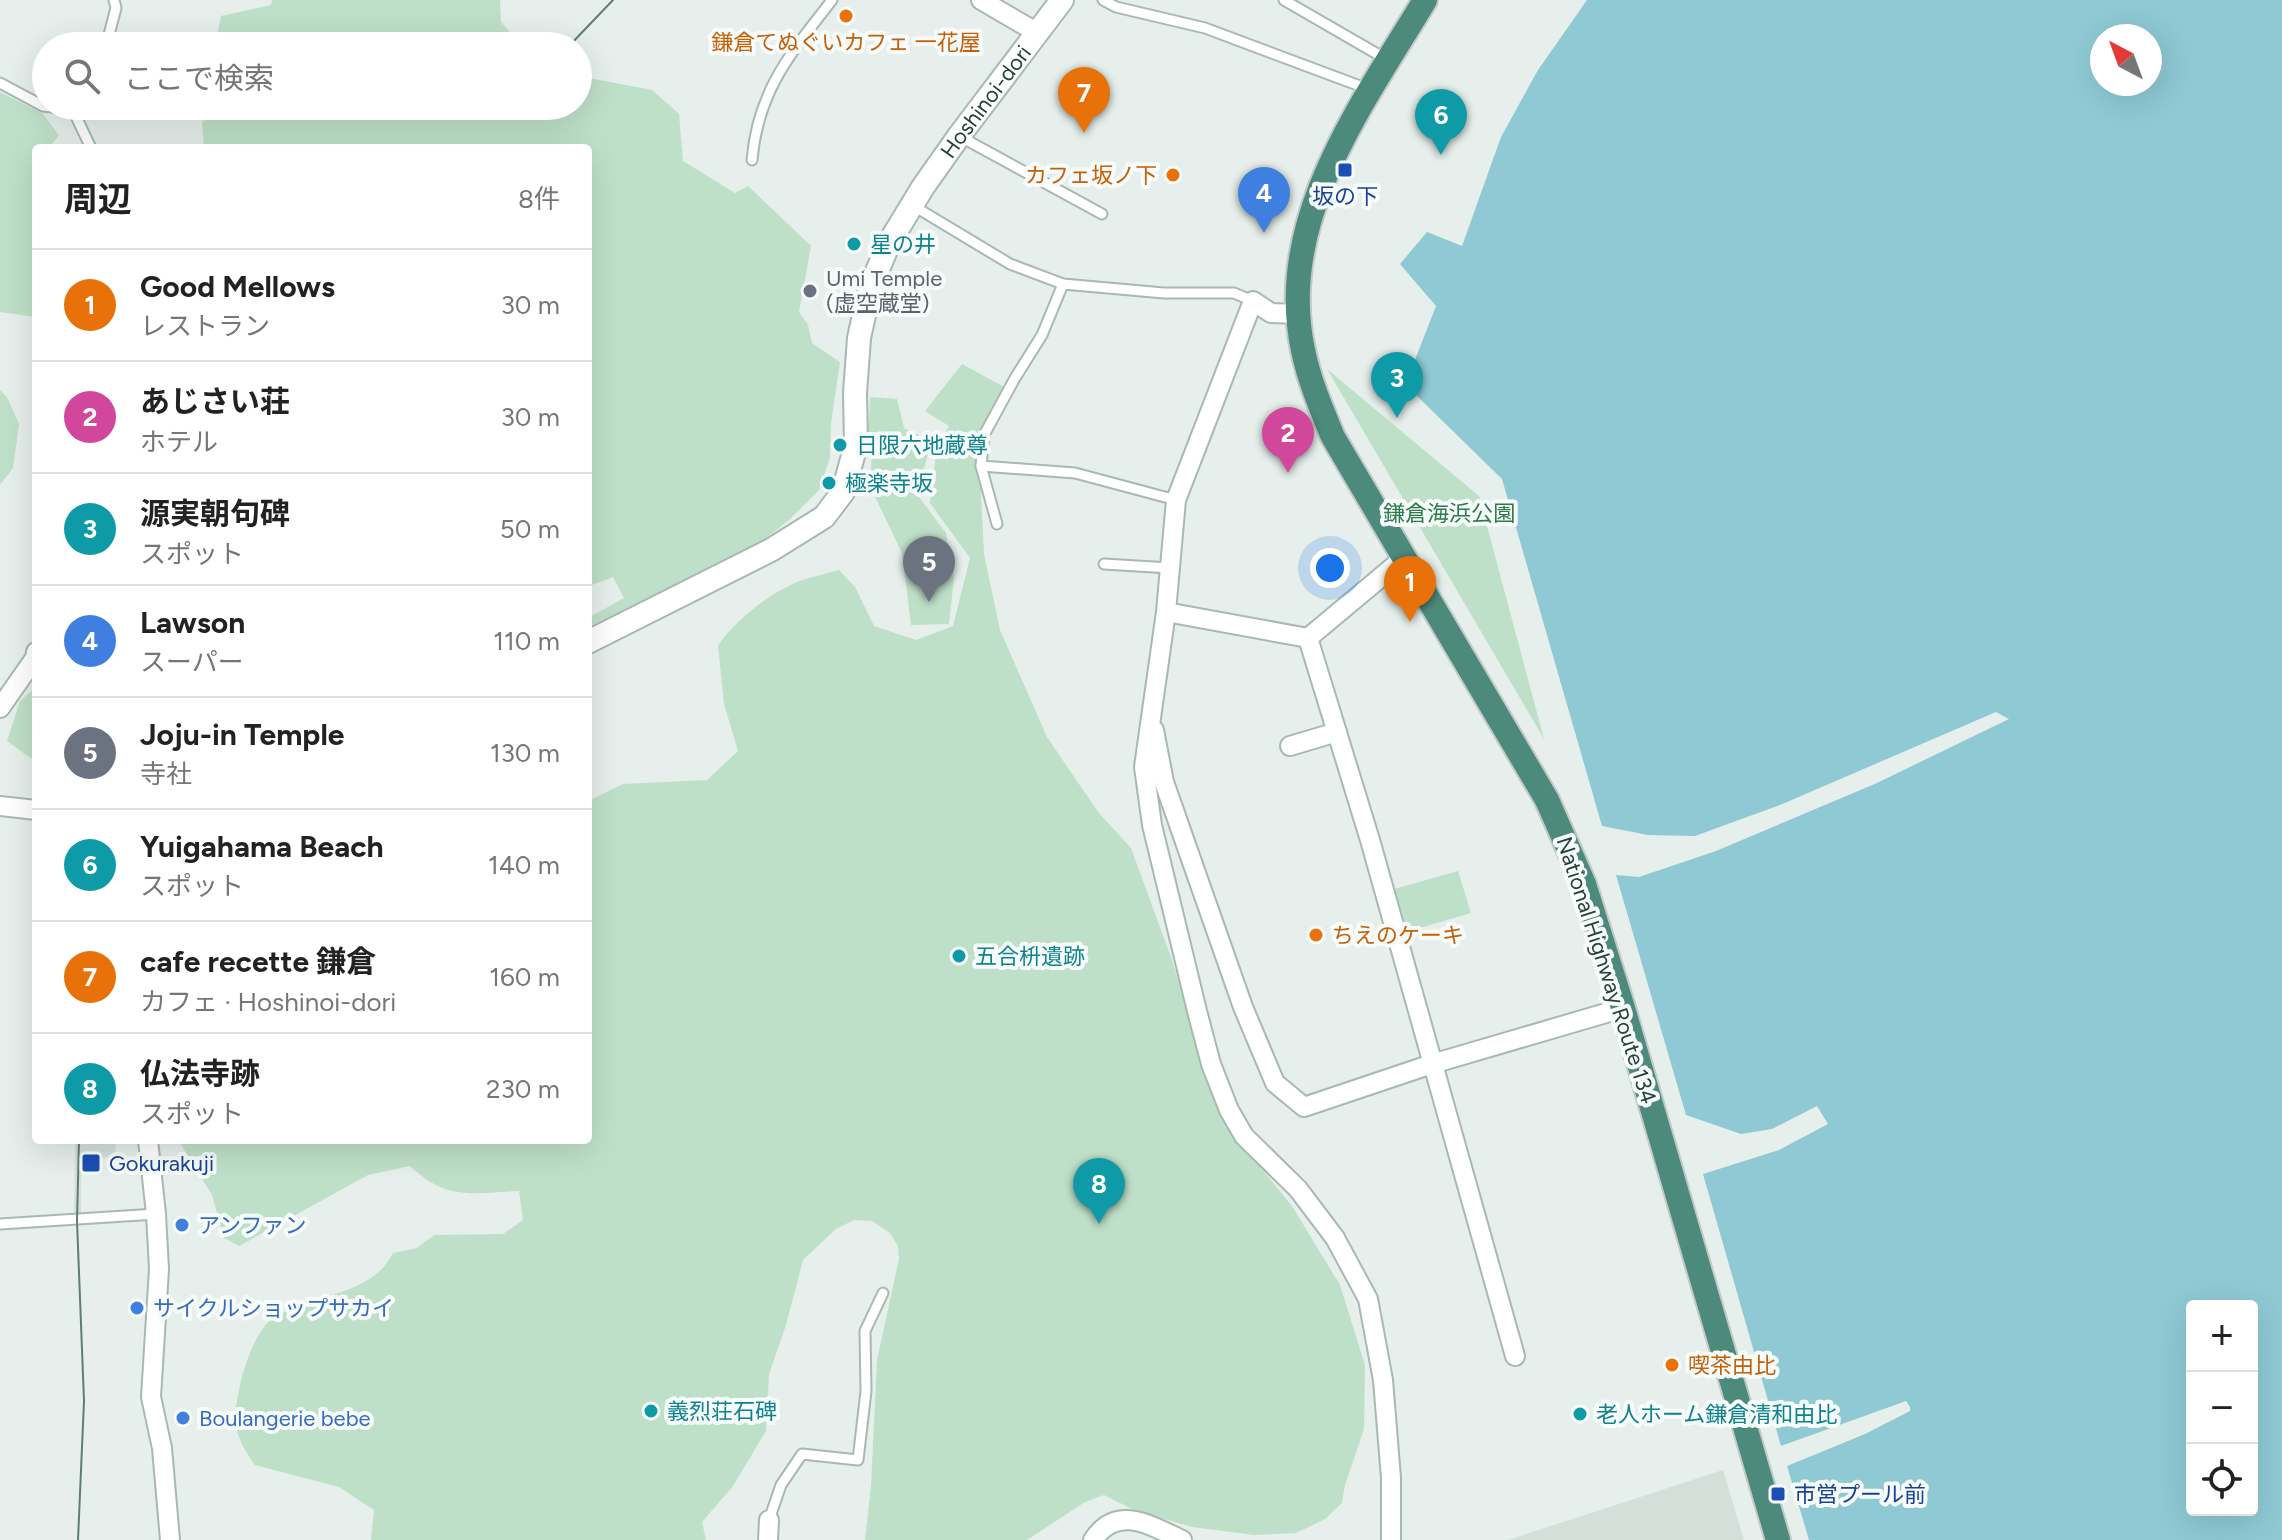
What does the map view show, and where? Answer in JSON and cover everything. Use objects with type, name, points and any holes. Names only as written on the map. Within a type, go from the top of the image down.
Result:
[{"type":"highway","name":"National Highway Route 134","points":[[1425,0],[1371,91],[1315,196],[1302,249],[1297,287],[1302,347],[1313,387],[1333,437],[1509,732],[1557,818],[1584,884],[1778,1540]]},
{"type":"street","points":[[981,0],[1036,32]]},
{"type":"street","name":"Hoshinoi-dori","points":[[592,640],[771,550],[824,517],[843,492],[856,445],[855,393],[859,338],[870,288],[889,243],[959,136],[1062,0]]},
{"type":"street","points":[[1299,314],[1271,313],[1253,301],[1176,500],[1166,612],[1144,767],[1152,825],[1211,1064],[1229,1110],[1244,1136],[1298,1189],[1317,1213],[1335,1238],[1368,1299],[1383,1380],[1391,1478],[1391,1540]]},
{"type":"street","points":[[1308,638],[1405,557]]},
{"type":"street","points":[[1166,612],[1308,638]]},
{"type":"street","points":[[1308,638],[1370,840],[1515,1356]]},
{"type":"street","points":[[0,708],[32,662]]},
{"type":"street","points":[[1152,719],[1164,782],[1243,1007],[1275,1083],[1304,1107],[1432,1064],[1623,1008]]},
{"type":"street","points":[[1290,746],[1337,732]]},
{"type":"street","points":[[0,806],[32,810]]},
{"type":"street","points":[[148,1144],[159,1269],[151,1397],[162,1448],[170,1540]]},
{"type":"street","points":[[1093,1540],[1102,1526],[1121,1518],[1153,1526],[1182,1540]]},
{"type":"street","points":[[768,1540],[769,1520]]},
{"type":"lane","points":[[110,32],[116,8],[114,0]]},
{"type":"lane","points":[[752,160],[754,133],[773,81],[832,0]]},
{"type":"lane","points":[[1103,0],[1116,7],[1205,28],[1371,91]]},
{"type":"lane","points":[[1284,0],[1389,60]]},
{"type":"lane","points":[[0,83],[32,100]]},
{"type":"lane","points":[[77,120],[89,144]]},
{"type":"lane","points":[[959,136],[1102,214]]},
{"type":"lane","points":[[912,205],[1010,264],[1063,284],[1164,293],[1234,293],[1253,301]]},
{"type":"lane","points":[[997,524],[981,466],[984,435],[1042,335],[1063,284]]},
{"type":"lane","points":[[981,466],[1075,473],[1176,500]]},
{"type":"lane","points":[[1104,564],[1170,568]]},
{"type":"lane","points":[[0,1224],[156,1214]]},
{"type":"lane","points":[[769,1520],[781,1485],[802,1454],[858,1460],[866,1391],[865,1331],[883,1293]]},
{"type":"shaded area","points":[[75,1144],[116,1144],[115,1157],[81,1158],[81,1218],[74,1219]]},
{"type":"shaded area","points":[[1723,1470],[1744,1540],[1508,1540]]},
{"type":"green space","points":[[272,0],[500,0],[501,22],[509,32],[218,32],[221,16],[271,5]]},
{"type":"green space","points":[[592,79],[652,90],[679,114],[683,161],[735,193],[748,186],[811,246],[799,312],[808,325],[812,343],[840,362],[831,423],[830,458],[819,490],[789,520],[739,559],[592,625],[592,616],[624,598],[613,577],[592,585],[592,144],[204,144],[202,122],[592,120]]},
{"type":"green space","points":[[0,92],[32,108],[32,120],[47,120],[59,135],[52,144],[32,144],[32,316],[0,312]]},
{"type":"green space","points":[[962,364],[1006,388],[985,451],[981,494],[984,554],[1000,630],[1047,737],[1098,812],[1131,848],[1230,1130],[1292,1206],[1340,1285],[1365,1365],[1364,1429],[1342,1503],[1325,1519],[1296,1533],[1254,1535],[1192,1527],[1134,1510],[1104,1495],[1085,1502],[1027,1540],[865,1540],[877,1360],[899,1259],[898,1246],[890,1233],[872,1221],[854,1220],[836,1229],[803,1260],[769,1374],[766,1431],[733,1486],[702,1522],[706,1540],[371,1540],[374,1510],[339,1487],[255,1465],[248,1454],[238,1435],[235,1418],[240,1385],[252,1349],[261,1331],[272,1319],[370,1279],[383,1268],[393,1253],[417,1248],[434,1235],[503,1234],[523,1220],[519,1191],[473,1193],[448,1190],[410,1166],[368,1175],[239,1246],[224,1238],[212,1195],[180,1144],[592,1144],[592,799],[623,784],[707,780],[738,751],[724,704],[718,645],[743,617],[786,587],[839,570],[855,587],[874,626],[916,640],[953,626],[970,558],[930,503],[937,447],[949,426],[925,411]]},
{"type":"green space","name":"鎌倉海浜公園","points":[[1327,369],[1479,496],[1544,739]]},
{"type":"green space","points":[[0,390],[7,397],[19,424],[13,468],[0,485]]},
{"type":"green space","points":[[870,397],[897,399],[904,428],[932,442],[916,493],[946,533],[954,577],[949,624],[911,625],[902,553],[870,486]]},
{"type":"green space","points":[[32,690],[32,759],[7,741],[20,701]]},
{"type":"green space","points":[[1458,871],[1471,913],[1403,933],[1391,890]]},
{"type":"water","points":[[1587,0],[2282,0],[2282,1540],[1809,1540],[1787,1466],[1865,1434],[1910,1411],[1910,1407],[1906,1401],[1781,1446],[1703,1174],[1779,1150],[1828,1124],[1817,1106],[1772,1129],[1741,1134],[1686,1115],[1616,875],[1639,877],[1716,851],[1877,783],[2009,719],[1996,712],[1780,805],[1695,836],[1648,835],[1602,826],[1502,479],[1417,396],[1411,370],[1436,306],[1400,264],[1427,232],[1462,246],[1501,137],[1538,70]]},
{"type":"tram line","points":[[582,32],[613,0]]},
{"type":"tram line","points":[[78,1540],[84,1401],[77,1221],[79,1144]]},
{"type":"place","name":"鎌倉てぬぐいカフェ 一花屋","points":[[846,16]]},
{"type":"place","name":"cafe recette 鎌倉","points":[[1084,133]]},
{"type":"place","name":"Yuigahama Beach","points":[[1441,155]]},
{"type":"place","name":"坂の下","points":[[1345,170]]},
{"type":"place","name":"カフェ坂ノ下","points":[[1173,175]]},
{"type":"place","name":"Lawson","points":[[1264,233]]},
{"type":"place","name":"星の井","points":[[854,244]]},
{"type":"place","name":"Umi Temple (虚空蔵堂)","points":[[810,291]]},
{"type":"place","name":"源実朝句碑","points":[[1397,418]]},
{"type":"place","name":"日限六地蔵尊","points":[[840,445]]},
{"type":"place","name":"あじさい荘","points":[[1288,473]]},
{"type":"place","name":"極楽寺坂","points":[[829,483]]},
{"type":"place","name":"Joju-in Temple","points":[[929,602]]},
{"type":"place","name":"Good Mellows","points":[[1410,622]]},
{"type":"place","name":"ちえのケーキ","points":[[1316,935]]},
{"type":"place","name":"五合枡遺跡","points":[[959,956]]},
{"type":"place","name":"Gokurakuji","points":[[91,1163]]},
{"type":"place","name":"仏法寺跡","points":[[1099,1224]]},
{"type":"place","name":"アンファン","points":[[182,1225]]},
{"type":"place","name":"サイクルショップサカイ","points":[[137,1308]]},
{"type":"place","name":"喫茶由比","points":[[1672,1365]]},
{"type":"place","name":"義烈荘石碑","points":[[651,1411]]},
{"type":"place","name":"老人ホーム鎌倉清和由比","points":[[1580,1414]]},
{"type":"place","name":"Boulangerie bebe","points":[[183,1418]]},
{"type":"place","name":"市営プール前","points":[[1778,1494]]}]
